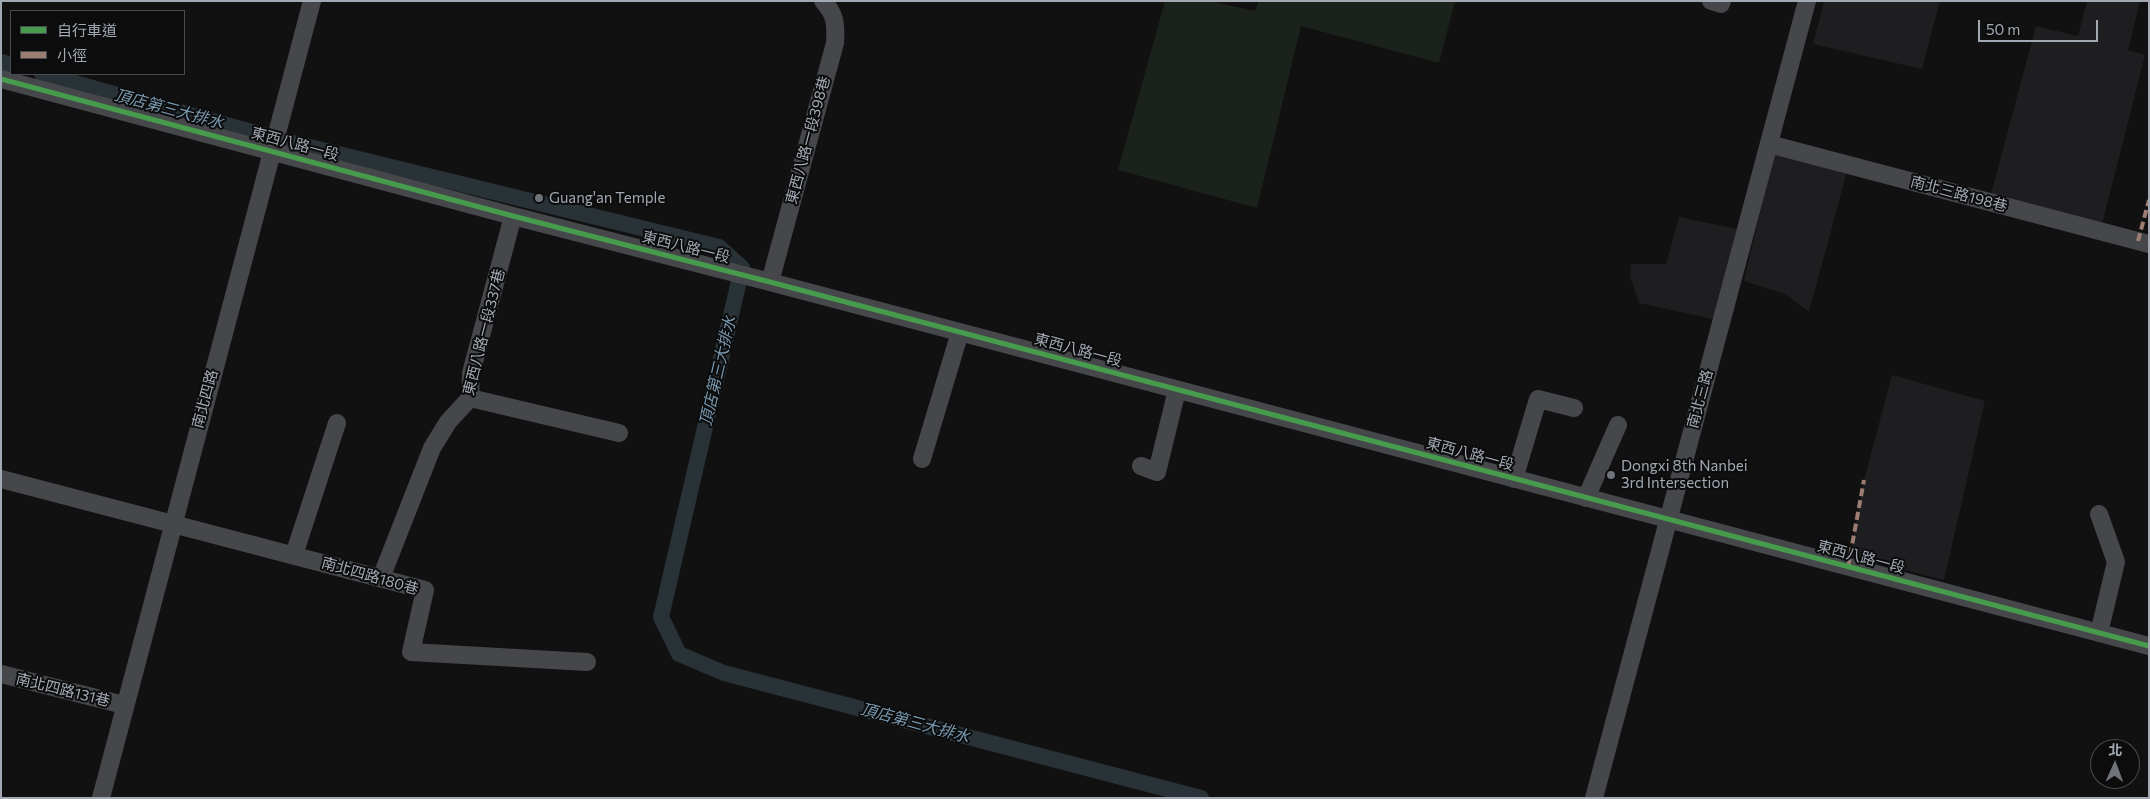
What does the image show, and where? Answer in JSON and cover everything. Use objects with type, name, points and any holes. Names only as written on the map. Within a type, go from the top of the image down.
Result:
[{"type":"street","name":"南北四路","points":[[101,798],[124,705],[312,1]]},
{"type":"street","name":"東西八路一段398巷","points":[[770,282],[835,43],[836,25],[832,10],[823,1]]},
{"type":"street","points":[[1711,1],[1721,4],[1722,1]]},
{"type":"street","name":"南北三路","points":[[1594,798],[1667,519],[1807,1]]},
{"type":"street","name":"東西八路一段","points":[[1,79],[514,216],[2149,646]]},
{"type":"street","name":"南北三路198巷","points":[[1769,144],[2149,244]]},
{"type":"street","name":"東西八路一段337巷","points":[[381,578],[432,448],[448,422],[470,398],[471,373],[514,216]]},
{"type":"street","points":[[922,459],[960,332]]},
{"type":"street","points":[[1141,466],[1157,472],[1177,390]]},
{"type":"street","points":[[470,398],[619,434]]},
{"type":"street","points":[[1514,479],[1538,399],[1574,408]]},
{"type":"street","points":[[294,555],[338,423]]},
{"type":"street","points":[[1586,498],[1618,425]]},
{"type":"street","name":"南北四路180巷","points":[[1,479],[425,590],[411,652],[587,662]]},
{"type":"street","points":[[2099,514],[2116,562],[2100,633]]},
{"type":"street","name":"南北四路131巷","points":[[1,674],[124,705]]},
{"type":"shaded area","points":[[1165,1],[1209,1],[1255,11],[1259,1],[1455,1],[1439,63],[1301,26],[1257,208],[1118,170]]},
{"type":"shaded area","points":[[1824,1],[1940,1],[1922,69],[1813,44]]},
{"type":"shaded area","points":[[2087,1],[2140,1],[2128,50],[2145,55],[2102,224],[1991,194],[2036,26],[2078,36]]},
{"type":"shaded area","points":[[1774,153],[1847,172],[1809,312],[1785,294],[1744,281]]},
{"type":"shaded area","points":[[1679,217],[1737,229],[1713,319],[1639,303],[1630,276],[1631,264],[1666,264]]},
{"type":"shaded area","points":[[1892,375],[1985,401],[1944,580],[1850,556],[1864,480]]},
{"type":"waterway","name":"頂店第三大排水","points":[[1,62],[10,65]]},
{"type":"waterway","name":"頂店第三大排水","points":[[46,75],[281,140],[719,247],[742,268],[661,617],[679,654],[724,673],[1201,798]]},
{"type":"marked path","points":[[2138,241],[2149,200]]},
{"type":"marked path","points":[[1848,567],[1864,480]]},
{"type":"cycle path","points":[[1,79],[513,216],[2149,646]]},
{"type":"place","name":"Guang'an Temple","points":[[539,198]]},
{"type":"place","name":"Dongxi 8th Nanbei 3rd Intersection","points":[[1611,475]]}]
